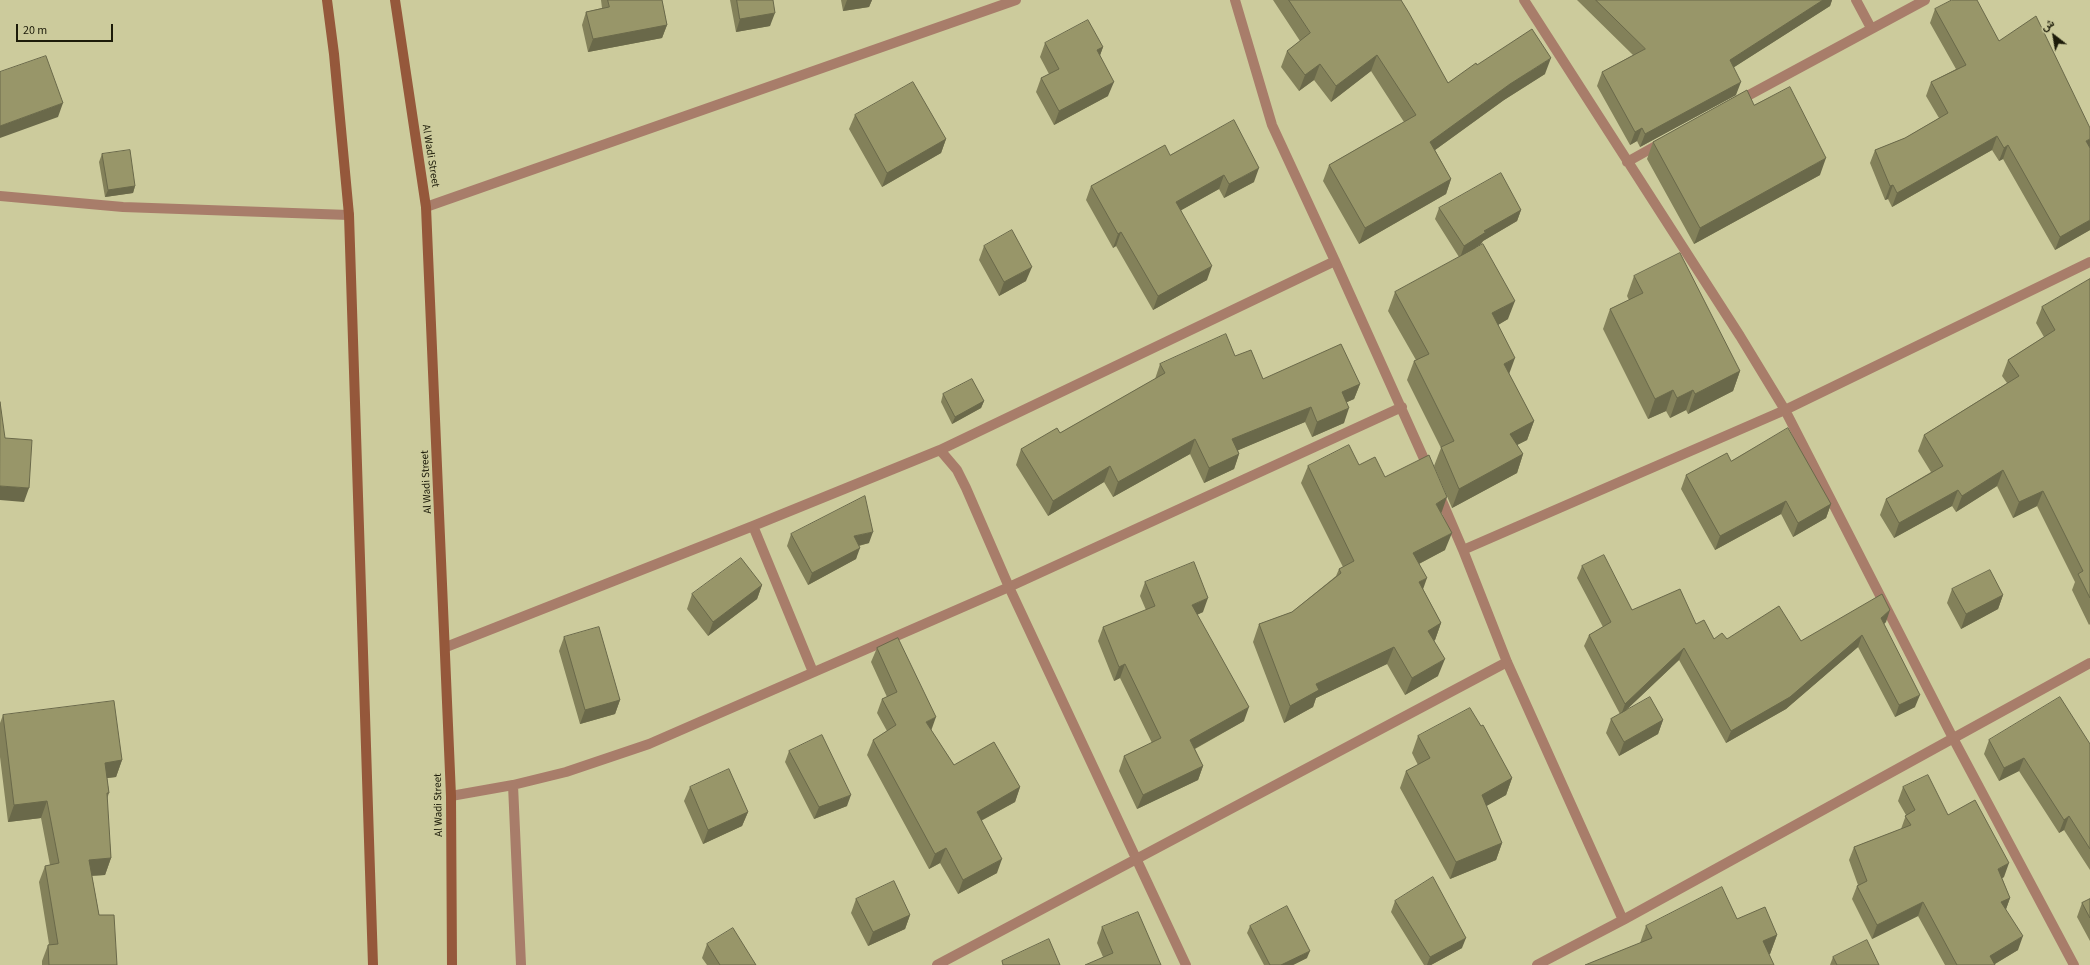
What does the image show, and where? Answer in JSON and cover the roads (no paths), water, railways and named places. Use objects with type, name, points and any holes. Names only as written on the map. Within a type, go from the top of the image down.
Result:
[{"type":"main road","points":[[327,0],[334,54],[349,215],[373,965]]},
{"type":"main road","name":"Al Wadi Street","points":[[395,0],[426,207],[446,647],[451,796],[452,965]]},
{"type":"street","points":[[426,207],[1016,0]]},
{"type":"street","points":[[1235,0],[1272,125],[1336,260],[1402,407],[1463,550],[1507,662],[1624,920]]},
{"type":"street","points":[[1524,0],[1740,336],[1785,410],[1954,740],[2074,965]]},
{"type":"street","points":[[1856,0],[1871,28]]},
{"type":"street","points":[[1732,105],[1871,28],[1925,0]]},
{"type":"street","points":[[1627,162],[1669,139]]},
{"type":"street","points":[[0,196],[124,207],[349,215]]},
{"type":"street","points":[[446,647],[753,526],[940,450],[1336,260]]},
{"type":"street","points":[[1463,550],[1785,410],[2090,262]]},
{"type":"street","points":[[451,796],[513,785],[566,772],[649,744],[1009,587],[1402,407]]},
{"type":"street","points":[[940,450],[949,459],[960,476],[1009,587],[1135,860],[1186,965]]},
{"type":"street","points":[[753,526],[813,672]]},
{"type":"street","points":[[938,965],[1507,662]]},
{"type":"street","points":[[1537,965],[1624,920],[1954,740],[2090,663]]},
{"type":"street","points":[[513,785],[521,965]]}]
